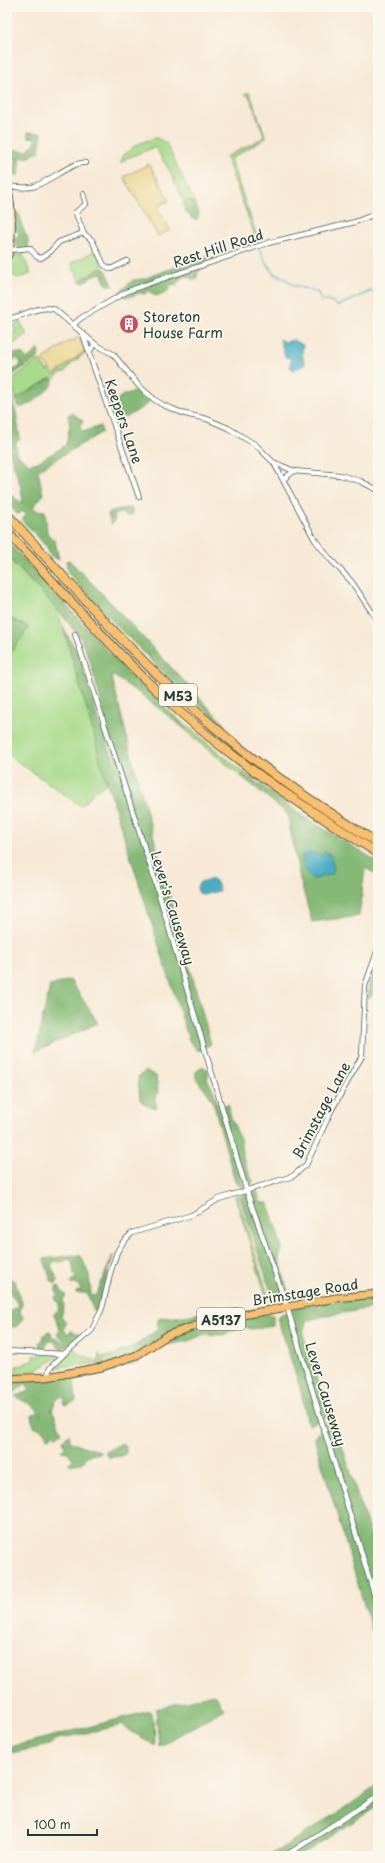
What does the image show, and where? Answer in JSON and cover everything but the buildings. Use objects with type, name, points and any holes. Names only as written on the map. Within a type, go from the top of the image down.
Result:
[{"type":"highway","name":"M53","points":[[7,514],[108,626],[196,711],[241,749],[298,790],[378,843]]},
{"type":"highway","name":"M53","points":[[7,532],[72,605],[157,692],[276,788],[378,853]]},
{"type":"main road","name":"Brimstage Road","points":[[7,1379],[47,1377],[102,1367],[137,1355],[168,1335],[210,1321],[336,1298],[378,1294]]},
{"type":"street","points":[[7,259],[10,250],[11,201],[7,186],[36,186],[50,180],[77,163],[86,163]]},
{"type":"street","points":[[83,194],[86,205],[76,212],[82,224],[83,233],[92,240],[106,268],[111,269],[127,261]]},
{"type":"street","name":"Rest Hill Road","points":[[73,325],[81,318],[128,291],[268,243],[355,222],[378,213]]},
{"type":"street","points":[[10,250],[30,248],[37,257],[41,258],[50,252],[59,242],[83,233]]},
{"type":"street","points":[[7,319],[34,309],[48,308],[58,312],[95,344],[113,354],[139,386],[155,400],[185,414],[207,419],[238,433],[256,445],[273,462],[284,479],[315,540],[351,581],[378,621]]},
{"type":"street","name":"Keepers Lane","points":[[83,334],[139,497]]},
{"type":"street","points":[[89,352],[95,344]]},
{"type":"street","points":[[273,462],[294,471],[340,475],[360,481],[378,490]]},
{"type":"street","points":[[284,479],[294,471]]},
{"type":"street","name":"Lever's Causeway","points":[[75,634],[153,874],[246,1189]]},
{"type":"street","name":"Brimstage Lane","points":[[47,1377],[50,1368],[92,1330],[102,1308],[111,1270],[122,1242],[132,1233],[192,1215],[219,1199],[246,1189],[293,1176],[306,1165],[331,1111],[362,1056],[365,986],[378,949]]},
{"type":"street","name":"Lever Causeway","points":[[246,1189],[287,1307],[378,1607]]},
{"type":"street","points":[[7,1351],[64,1354]]},
{"type":"street","points":[[285,1856],[378,1796]]},
{"type":"green space","points":[[249,92],[266,138],[230,159],[259,242],[236,250],[257,241],[226,157],[263,138],[264,135],[250,97],[245,94]]},
{"type":"green space","points":[[28,132],[42,133],[39,152],[30,157],[19,157],[20,166],[18,175],[15,175],[13,171],[15,156],[7,151],[7,147],[20,151],[28,151],[36,141],[35,138],[28,137]]},
{"type":"green space","points":[[157,138],[166,143],[195,203],[189,200],[184,203],[171,173],[155,147],[127,158],[121,163],[125,154],[134,146]]},
{"type":"green space","points":[[187,200],[195,203],[199,214],[196,220],[189,216],[185,210],[183,205]]},
{"type":"green space","points":[[18,213],[28,241],[28,251],[23,253],[13,240],[19,235],[14,228],[14,214]]},
{"type":"green space","points":[[95,251],[104,269],[80,282],[71,263]]},
{"type":"green space","points":[[17,254],[23,255],[31,274],[19,278],[7,274],[10,262]]},
{"type":"green space","points":[[208,257],[210,258],[204,263],[209,266],[198,271],[197,279],[192,279],[187,276],[182,277],[176,285],[171,284],[168,291],[156,296],[148,290],[145,294],[140,293],[129,297],[122,295],[120,292],[133,280],[144,279],[178,266],[188,266],[194,261]]},
{"type":"green space","points":[[100,269],[106,270],[113,285],[107,285],[103,278],[103,274],[99,273],[82,283],[81,280]]},
{"type":"green space","points":[[20,321],[27,335],[13,344],[11,342],[14,336],[15,324]]},
{"type":"green space","points":[[39,349],[38,358],[9,377],[9,372],[18,368],[21,362],[16,358],[13,361],[11,360],[10,356],[14,353],[23,354],[27,359]]},
{"type":"green space","points":[[85,351],[85,353],[70,365],[65,372],[58,375],[53,381],[51,378],[16,399],[10,380],[39,360],[47,371],[50,369],[54,375]]},
{"type":"green space","points":[[51,378],[53,384],[46,391],[27,405],[19,407],[16,399]]},
{"type":"green space","points":[[7,382],[16,412],[20,439],[16,443],[16,454],[29,464],[38,462],[66,445],[70,426],[68,415],[72,413],[83,421],[79,426],[83,432],[100,426],[102,432],[38,470],[43,495],[33,507],[36,510],[45,511],[47,533],[55,541],[59,560],[51,556],[47,547],[22,520],[27,514],[21,511],[18,515],[7,503],[7,498],[12,495],[23,503],[21,488],[7,443]]},
{"type":"green space","points":[[140,391],[149,401],[146,405],[127,417],[113,415],[111,407],[120,397],[131,392]]},
{"type":"green space","points":[[127,508],[132,509],[132,515],[125,516],[121,512],[114,516],[115,520],[111,524],[108,514],[111,511]]},
{"type":"green space","points":[[7,541],[121,665],[172,714],[186,730],[142,695],[111,674],[134,766],[211,1044],[198,1051],[189,1040],[100,761],[95,738],[63,627],[82,662],[96,713],[122,782],[90,660],[81,639],[57,609],[7,556]]},
{"type":"green space","points":[[7,556],[57,609],[63,627],[95,738],[106,784],[95,791],[81,806],[7,754],[7,658],[29,627],[7,617]]},
{"type":"green space","points":[[69,560],[226,726],[224,726],[203,708],[163,671],[105,614],[68,573],[66,561]]},
{"type":"green space","points":[[7,617],[29,627],[7,658]]},
{"type":"green space","points":[[172,714],[244,773],[241,776],[192,736]]},
{"type":"green space","points":[[244,773],[306,818],[378,862],[378,875],[365,868],[359,916],[312,922],[300,879],[287,813],[241,776]]},
{"type":"green space","points":[[378,960],[378,972],[374,977],[378,983],[373,986],[372,996],[368,998],[370,978]]},
{"type":"green space","points":[[70,980],[98,1023],[35,1052],[50,986]]},
{"type":"green space","points":[[203,1066],[208,1071],[207,1079],[213,1090],[242,1180],[243,1186],[241,1187],[235,1181],[214,1105],[207,1091],[203,1088],[196,1077],[196,1072]]},
{"type":"green space","points":[[146,1071],[156,1076],[158,1092],[155,1100],[157,1108],[146,1105],[140,1100],[138,1077]]},
{"type":"green space","points":[[229,1105],[230,1115],[241,1141],[241,1150],[253,1181],[250,1187],[247,1188],[225,1125],[223,1106]]},
{"type":"green space","points":[[257,1191],[261,1203],[268,1203],[282,1248],[279,1258],[287,1289],[286,1294],[278,1301],[274,1301],[240,1197],[245,1193]]},
{"type":"green space","points":[[237,1195],[269,1299],[267,1299],[235,1196]]},
{"type":"green space","points":[[74,1255],[81,1256],[89,1275],[91,1294],[96,1296],[113,1255],[97,1313],[93,1309],[87,1293],[76,1293],[81,1290],[77,1283],[72,1285],[70,1282],[73,1279],[77,1279],[74,1274],[72,1261],[68,1259],[62,1262],[54,1261],[51,1266],[58,1280],[56,1284],[51,1281],[44,1259]]},
{"type":"green space","points":[[7,1271],[11,1280],[15,1281],[22,1303],[20,1312],[23,1318],[16,1327],[7,1326],[7,1313],[19,1306],[7,1288]]},
{"type":"green space","points":[[59,1286],[66,1296],[63,1299],[64,1308],[61,1316],[66,1322],[64,1330],[68,1334],[71,1331],[80,1335],[69,1348],[66,1347],[63,1340],[57,1334],[60,1329],[54,1314],[59,1309],[59,1302],[55,1297],[58,1295],[56,1287]]},
{"type":"green space","points":[[370,1297],[378,1298],[378,1307],[324,1316],[306,1321],[303,1334],[328,1417],[308,1425],[301,1391],[277,1317],[286,1312],[309,1306]]},
{"type":"green space","points":[[238,1308],[244,1314],[273,1315],[273,1326],[251,1329],[242,1326],[223,1335],[204,1334],[189,1341],[163,1345],[164,1336],[135,1359],[140,1363],[130,1366],[124,1365],[122,1359],[119,1359],[114,1372],[106,1368],[103,1362],[98,1363],[99,1354],[101,1357],[114,1355],[138,1344],[159,1328],[157,1323],[160,1317],[169,1318]]},
{"type":"green space","points":[[48,1331],[53,1338],[56,1337],[61,1341],[65,1348],[63,1350],[57,1346],[56,1342],[47,1340],[47,1346],[44,1349],[40,1347],[39,1343],[43,1340],[43,1336]]},
{"type":"green space","points":[[74,1348],[80,1354],[97,1361],[98,1363],[59,1367],[58,1364]]},
{"type":"green space","points":[[56,1354],[57,1357],[40,1368],[27,1373],[7,1377],[7,1371],[16,1370],[16,1366],[25,1365],[25,1363],[33,1361],[33,1356]]},
{"type":"green space","points":[[90,1372],[90,1374],[74,1381],[76,1401],[67,1405],[64,1404],[65,1398],[60,1397],[55,1402],[52,1409],[62,1433],[56,1436],[52,1433],[51,1437],[47,1438],[45,1431],[34,1426],[31,1417],[33,1414],[37,1413],[41,1416],[38,1411],[33,1405],[15,1396],[30,1391],[26,1383],[7,1398],[7,1382]]},
{"type":"green space","points":[[326,1422],[335,1430],[340,1439],[378,1560],[378,1640],[371,1628],[314,1437],[320,1431],[320,1424]]},
{"type":"green space","points":[[69,1434],[70,1441],[78,1445],[100,1451],[100,1453],[86,1456],[85,1460],[81,1463],[69,1465],[68,1464],[73,1459],[68,1452],[61,1451],[65,1447],[63,1440]]},
{"type":"green space","points":[[122,1443],[126,1448],[126,1453],[121,1456],[108,1457],[105,1452]]},
{"type":"green space","points":[[214,1694],[224,1709],[159,1746],[156,1709]]},
{"type":"green space","points":[[150,1711],[154,1721],[155,1746],[122,1725],[54,1740],[50,1745],[7,1754],[7,1748]]},
{"type":"green space","points":[[378,1785],[378,1806],[299,1856],[269,1856],[344,1809]]},
{"type":"sand","points":[[149,164],[169,200],[157,207],[170,230],[158,236],[124,177]]},
{"type":"sand","points":[[79,336],[85,351],[54,375],[43,360],[69,341],[72,342]]},
{"type":"water","points":[[280,339],[285,342],[293,340],[303,345],[302,354],[305,365],[293,370],[290,367],[291,358],[285,357]]},
{"type":"water","points":[[324,852],[330,854],[334,868],[332,874],[327,876],[322,875],[319,878],[313,879],[306,872],[302,854],[316,853],[322,856]]},
{"type":"water","points":[[213,879],[218,884],[219,891],[203,895],[198,892],[197,887],[200,882]]},
{"type":"waterway","points":[[260,250],[265,261],[274,274],[283,277],[293,285],[317,292],[322,301],[331,301],[338,306],[371,291],[378,295]]},
{"type":"place","name":"Storeton House Farm","points":[[129,324]]}]
